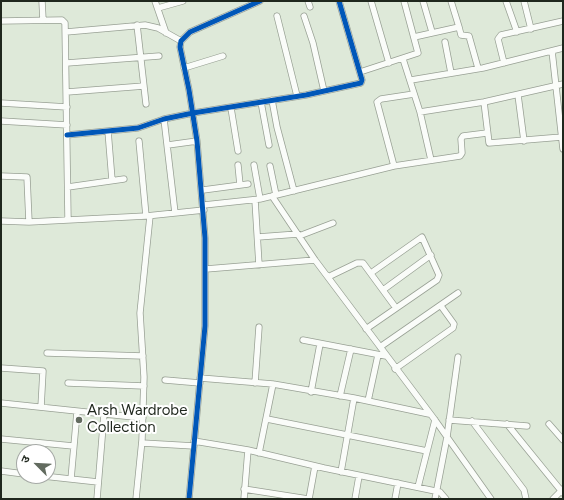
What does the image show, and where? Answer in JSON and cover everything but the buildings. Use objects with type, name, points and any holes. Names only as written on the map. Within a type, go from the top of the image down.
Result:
[{"type":"street","points":[[42,1],[43,20]]},
{"type":"street","points":[[155,1],[166,33]]},
{"type":"street","points":[[158,8],[183,1]]},
{"type":"street","points":[[189,499],[205,326],[206,269],[204,207],[197,141],[180,47],[181,41],[190,32],[260,1]]},
{"type":"street","points":[[67,135],[138,128],[164,119],[193,113],[231,108],[361,83],[362,80],[360,72],[339,1]]},
{"type":"street","points":[[371,1],[389,63]]},
{"type":"street","points":[[360,72],[418,53],[404,1]]},
{"type":"street","points":[[423,1],[432,32]]},
{"type":"street","points":[[451,1],[462,35],[469,36],[478,68]]},
{"type":"street","points":[[506,1],[516,32]]},
{"type":"street","points":[[524,1],[531,28]]},
{"type":"street","points":[[277,16],[296,96]]},
{"type":"street","points":[[304,16],[313,43],[324,91]]},
{"type":"street","points":[[1,21],[64,21],[66,32],[67,63],[68,219]]},
{"type":"street","points":[[504,62],[499,37],[563,21]]},
{"type":"street","points":[[66,32],[137,25],[152,25],[181,41]]},
{"type":"street","points":[[137,25],[146,104]]},
{"type":"street","points":[[414,37],[459,27]]},
{"type":"street","points":[[445,42],[451,73]]},
{"type":"street","points":[[411,80],[478,68],[563,48]]},
{"type":"street","points":[[552,51],[563,150]]},
{"type":"street","points":[[67,63],[140,59],[159,56]]},
{"type":"street","points":[[184,68],[223,56]]},
{"type":"street","points":[[403,58],[420,112],[430,160]]},
{"type":"street","points":[[420,112],[484,102],[563,84]]},
{"type":"street","points":[[67,92],[144,86]]},
{"type":"street","points":[[394,166],[377,102],[381,99],[414,94]]},
{"type":"street","points":[[518,95],[524,141]]},
{"type":"street","points":[[272,100],[277,127],[294,191]]},
{"type":"street","points":[[261,102],[269,144]]},
{"type":"street","points":[[484,102],[488,142],[491,144],[562,137]]},
{"type":"street","points":[[1,103],[67,107]]},
{"type":"street","points":[[231,108],[238,151]]},
{"type":"street","points":[[164,119],[175,212]]},
{"type":"street","points":[[1,121],[67,125]]},
{"type":"street","points":[[108,131],[112,180]]},
{"type":"street","points":[[1,221],[29,222],[148,216],[258,199],[394,166],[460,156],[462,153],[461,139],[463,136],[488,133]]},
{"type":"street","points":[[168,145],[197,141]]},
{"type":"street","points":[[136,499],[142,443],[144,386],[140,313],[148,216],[139,142]]},
{"type":"street","points":[[238,164],[240,185]]},
{"type":"street","points":[[254,165],[258,199],[259,265]]},
{"type":"street","points":[[270,166],[274,196],[298,235],[395,369],[447,436],[491,499]]},
{"type":"street","points":[[1,176],[27,177],[29,222]]},
{"type":"street","points":[[68,187],[124,179]]},
{"type":"street","points":[[202,190],[248,184]]},
{"type":"street","points":[[258,237],[298,235],[333,223]]},
{"type":"street","points":[[366,329],[439,278],[438,271],[423,238],[420,238],[371,273]]},
{"type":"street","points":[[383,290],[431,255]]},
{"type":"street","points":[[206,269],[315,260]]},
{"type":"street","points":[[328,277],[360,262],[371,273],[396,308]]},
{"type":"street","points":[[380,347],[458,293]]},
{"type":"street","points":[[395,369],[453,328],[454,324],[440,306]]},
{"type":"street","points":[[254,383],[259,327]]},
{"type":"street","points":[[303,340],[386,356]]},
{"type":"street","points":[[311,392],[320,344]]},
{"type":"street","points":[[340,396],[350,349]]},
{"type":"street","points":[[47,353],[143,356]]},
{"type":"street","points":[[368,401],[378,354]]},
{"type":"street","points":[[435,499],[447,436],[458,357]]},
{"type":"street","points":[[1,368],[43,371],[41,407]]},
{"type":"street","points":[[165,380],[273,384],[311,392],[354,398],[429,414]]},
{"type":"street","points":[[68,383],[144,386]]},
{"type":"street","points":[[259,453],[273,384]]},
{"type":"street","points":[[341,472],[354,398]]},
{"type":"street","points":[[1,403],[143,418]]},
{"type":"street","points":[[71,479],[77,412]]},
{"type":"street","points":[[97,499],[104,414]]},
{"type":"street","points":[[267,419],[427,452]]},
{"type":"street","points":[[418,487],[435,420]]},
{"type":"street","points":[[449,420],[527,426]]},
{"type":"street","points":[[472,421],[524,490],[526,499]]},
{"type":"street","points":[[507,424],[562,490],[552,499]]},
{"type":"street","points":[[549,424],[563,440]]},
{"type":"street","points":[[1,439],[73,446]]},
{"type":"street","points":[[142,443],[194,444],[248,450],[359,476],[436,491],[440,492],[446,499]]},
{"type":"street","points":[[244,499],[248,450]]},
{"type":"street","points":[[244,489],[309,499],[315,466]]},
{"type":"street","points":[[1,472],[16,473]]},
{"type":"street","points":[[355,499],[359,476]]},
{"type":"street","points":[[56,477],[98,482]]},
{"type":"street","points":[[395,499],[398,483]]},
{"type":"cycle path","points":[[189,499],[205,326],[205,238],[197,141],[189,90],[180,47],[181,41],[190,32],[260,1]]},
{"type":"cycle path","points":[[67,135],[138,128],[164,119],[193,113],[306,95],[361,83],[362,80],[339,1]]},
{"type":"place","name":"Arsh Wardrobe Collection","points":[[79,420]]}]
